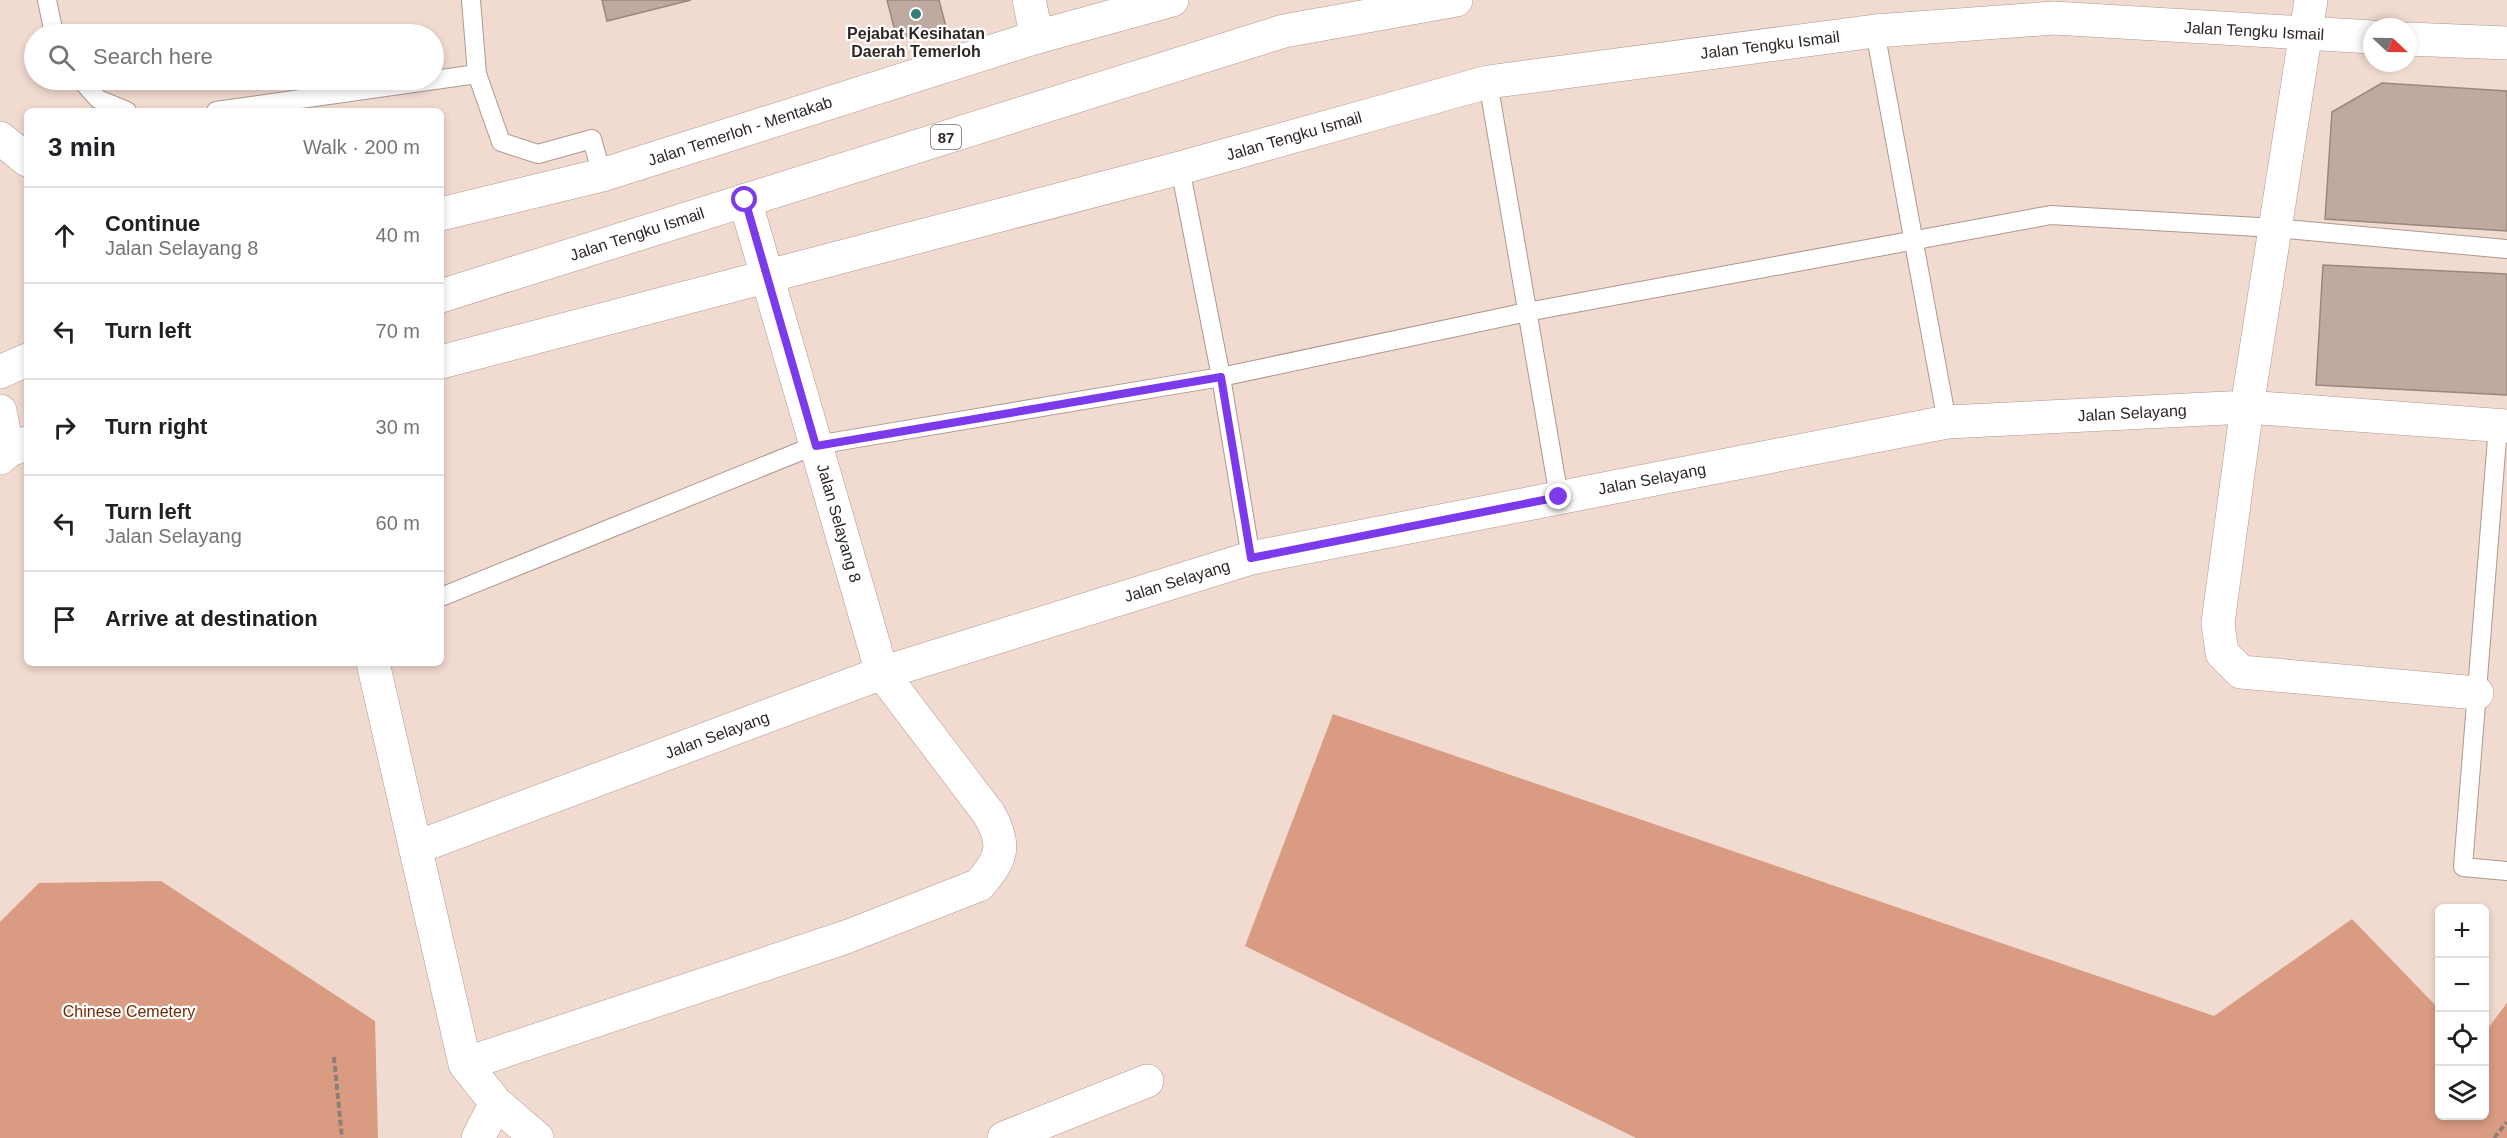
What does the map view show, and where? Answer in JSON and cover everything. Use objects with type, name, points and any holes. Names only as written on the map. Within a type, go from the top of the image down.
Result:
[{"type":"street","points":[[1029,0],[1037,37],[1172,0]]},
{"type":"street","name":"Jalan Tengku Ismail","points":[[444,295],[1284,31],[1456,0]]},
{"type":"street","points":[[2311,0],[2247,407],[2218,624],[2222,653],[2241,672],[2477,693]]},
{"type":"street","name":"Jalan Tengku Ismail","points":[[444,361],[1180,168],[1488,82],[1875,31],[2054,18],[2363,38]]},
{"type":"street","name":"Jalan Temerloh - Mentakab","points":[[444,213],[602,176],[1037,37]]},
{"type":"street","points":[[2417,39],[2507,43]]},
{"type":"street","points":[[0,138],[24,158]]},
{"type":"street","name":"Jalan Selayang 8","points":[[745,200],[882,674]]},
{"type":"street","points":[[0,372],[24,361]]},
{"type":"street","name":"Jalan Selayang","points":[[415,848],[882,674],[1251,558],[1947,422],[2247,407],[2503,426]]},
{"type":"street","points":[[0,411],[12,451]]},
{"type":"street","points":[[374,666],[465,1064],[496,1103],[537,1138]]},
{"type":"street","points":[[465,1064],[846,937],[979,885],[995,868],[1000,846],[999,831],[989,814],[882,674]]},
{"type":"street","points":[[1004,1138],[1147,1081]]},
{"type":"street","points":[[478,1138],[496,1103]]},
{"type":"lane","points":[[47,0],[52,24]]},
{"type":"lane","points":[[471,0],[477,74],[501,142],[538,154],[592,139],[602,176]]},
{"type":"lane","points":[[1875,31],[1947,422]]},
{"type":"lane","points":[[444,79],[477,74]]},
{"type":"lane","points":[[1488,82],[1559,497]]},
{"type":"lane","points":[[90,90],[98,99],[120,108]]},
{"type":"lane","points":[[237,108],[364,90]]},
{"type":"lane","points":[[1180,168],[1221,377],[1251,558]]},
{"type":"lane","points":[[444,596],[816,446],[1221,377],[1527,312],[2051,215],[2275,228],[2507,249]]},
{"type":"lane","points":[[2503,426],[2463,867],[2507,871]]},
{"type":"path","points":[[334,1057],[342,1138]]},
{"type":"path","points":[[2494,1138],[2507,1122]]},
{"type":"green space","points":[[1333,714],[2214,1016],[2352,919],[2435,1005],[2435,1120],[2489,1120],[2489,1027],[2507,1003],[2507,1138],[1636,1138],[1245,946]]},
{"type":"green space","name":"Chinese Cemetery","points":[[161,881],[375,1021],[378,1138],[0,1138],[0,922],[39,883]]},
{"type":"building","points":[[602,0],[691,0],[607,21]]},
{"type":"building","name":"Pejabat Kesihatan Daerah Temerloh","points":[[887,0],[939,0],[946,27],[897,39]]},
{"type":"building","points":[[2382,83],[2507,91],[2507,231],[2325,219],[2332,112]]},
{"type":"building","points":[[2323,265],[2507,274],[2507,395],[2316,385]]},
{"type":"place","name":"Pejabat Kesihatan Daerah Temerloh","points":[[916,14]]},
{"type":"route","points":[[745,200],[816,446],[1221,377],[1251,558],[1559,497]]}]
